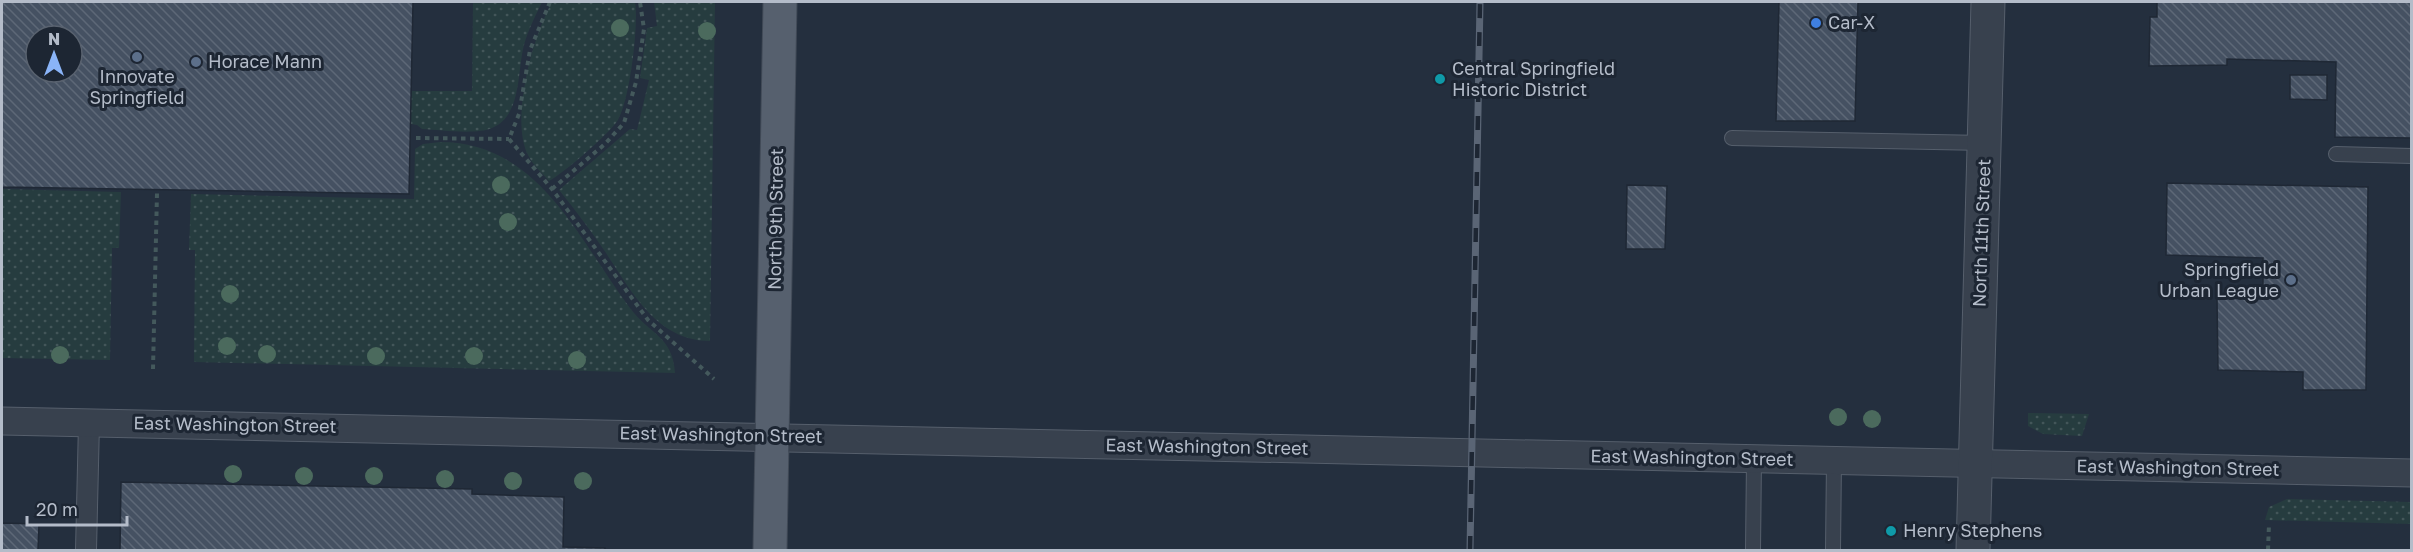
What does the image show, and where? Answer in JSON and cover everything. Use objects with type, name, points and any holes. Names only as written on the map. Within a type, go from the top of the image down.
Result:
[{"type":"main road","name":"North 9th Street","points":[[770,550],[780,2]]},
{"type":"street","name":"North 11th Street","points":[[1973,550],[1988,2]]},
{"type":"street","name":"East Washington Street","points":[[2,421],[2412,473]]},
{"type":"street","points":[[86,550],[88,423]]},
{"type":"lane","points":[[1732,138],[1985,143]]},
{"type":"lane","points":[[2336,154],[2412,156]]},
{"type":"lane","points":[[1753,550],[1754,460]]},
{"type":"lane","points":[[1833,550],[1834,461]]},
{"type":"path","points":[[509,139],[519,114],[530,50],[550,2]]},
{"type":"path","points":[[552,189],[605,144],[624,123],[636,82],[644,29],[640,2]]},
{"type":"path","points":[[416,138],[509,139],[552,189],[648,320],[714,379]]},
{"type":"path","points":[[153,369],[157,193]]},
{"type":"path","points":[[2268,524],[2268,550]]},
{"type":"green space","points":[[473,2],[542,2],[524,45],[517,92],[509,114],[502,122],[485,130],[458,132],[422,129],[411,124],[411,91],[472,91]]},
{"type":"green space","points":[[552,2],[635,2],[636,27],[630,80],[618,120],[586,153],[549,181],[528,155],[521,120],[531,56]]},
{"type":"green space","points":[[654,2],[715,2],[710,341],[691,339],[675,333],[648,312],[559,190],[630,129],[637,130],[649,80],[640,78],[647,28],[657,26]]},
{"type":"green space","points":[[440,142],[474,146],[504,158],[530,176],[553,199],[573,225],[637,317],[665,343],[670,351],[675,373],[194,362],[195,250],[189,250],[191,194],[414,199],[415,149],[423,144]]},
{"type":"green space","points":[[2,189],[121,192],[119,248],[112,248],[110,360],[2,358]]},
{"type":"green space","points":[[2028,413],[2089,414],[2082,436],[2043,434],[2028,426]]},
{"type":"green space","points":[[2287,499],[2411,502],[2411,524],[2265,520],[2269,507]]},
{"type":"building","points":[[2,2],[413,2],[409,194],[2,187]]},
{"type":"building","points":[[1779,2],[1858,2],[1855,121],[1776,121]]},
{"type":"building","points":[[2157,2],[2412,2],[2412,138],[2335,137],[2336,62],[2227,59],[2227,65],[2149,66],[2150,17],[2157,17]]},
{"type":"building","points":[[2290,75],[2327,75],[2327,100],[2290,99]]},
{"type":"building","points":[[2167,183],[2368,187],[2366,390],[2303,390],[2303,372],[2218,370],[2217,298],[2263,299],[2263,258],[2166,255]]},
{"type":"building","points":[[1627,185],[1667,186],[1665,249],[1626,249]]},
{"type":"building","points":[[121,482],[472,489],[472,494],[564,497],[563,547],[605,548],[605,550],[120,550]]},
{"type":"building","points":[[2,523],[39,524],[38,550],[2,550]]},
{"type":"railway","points":[[1470,550],[1480,2]]},
{"type":"place","name":"Car-X","points":[[1816,23]]},
{"type":"place","name":"Innovate Springfield","points":[[137,57]]},
{"type":"place","name":"Horace Mann","points":[[196,62]]},
{"type":"place","name":"Central Springfield Historic District","points":[[1440,79]]},
{"type":"place","name":"Springfield Urban League","points":[[2291,280]]},
{"type":"place","name":"Henry Stephens","points":[[1891,531]]}]
